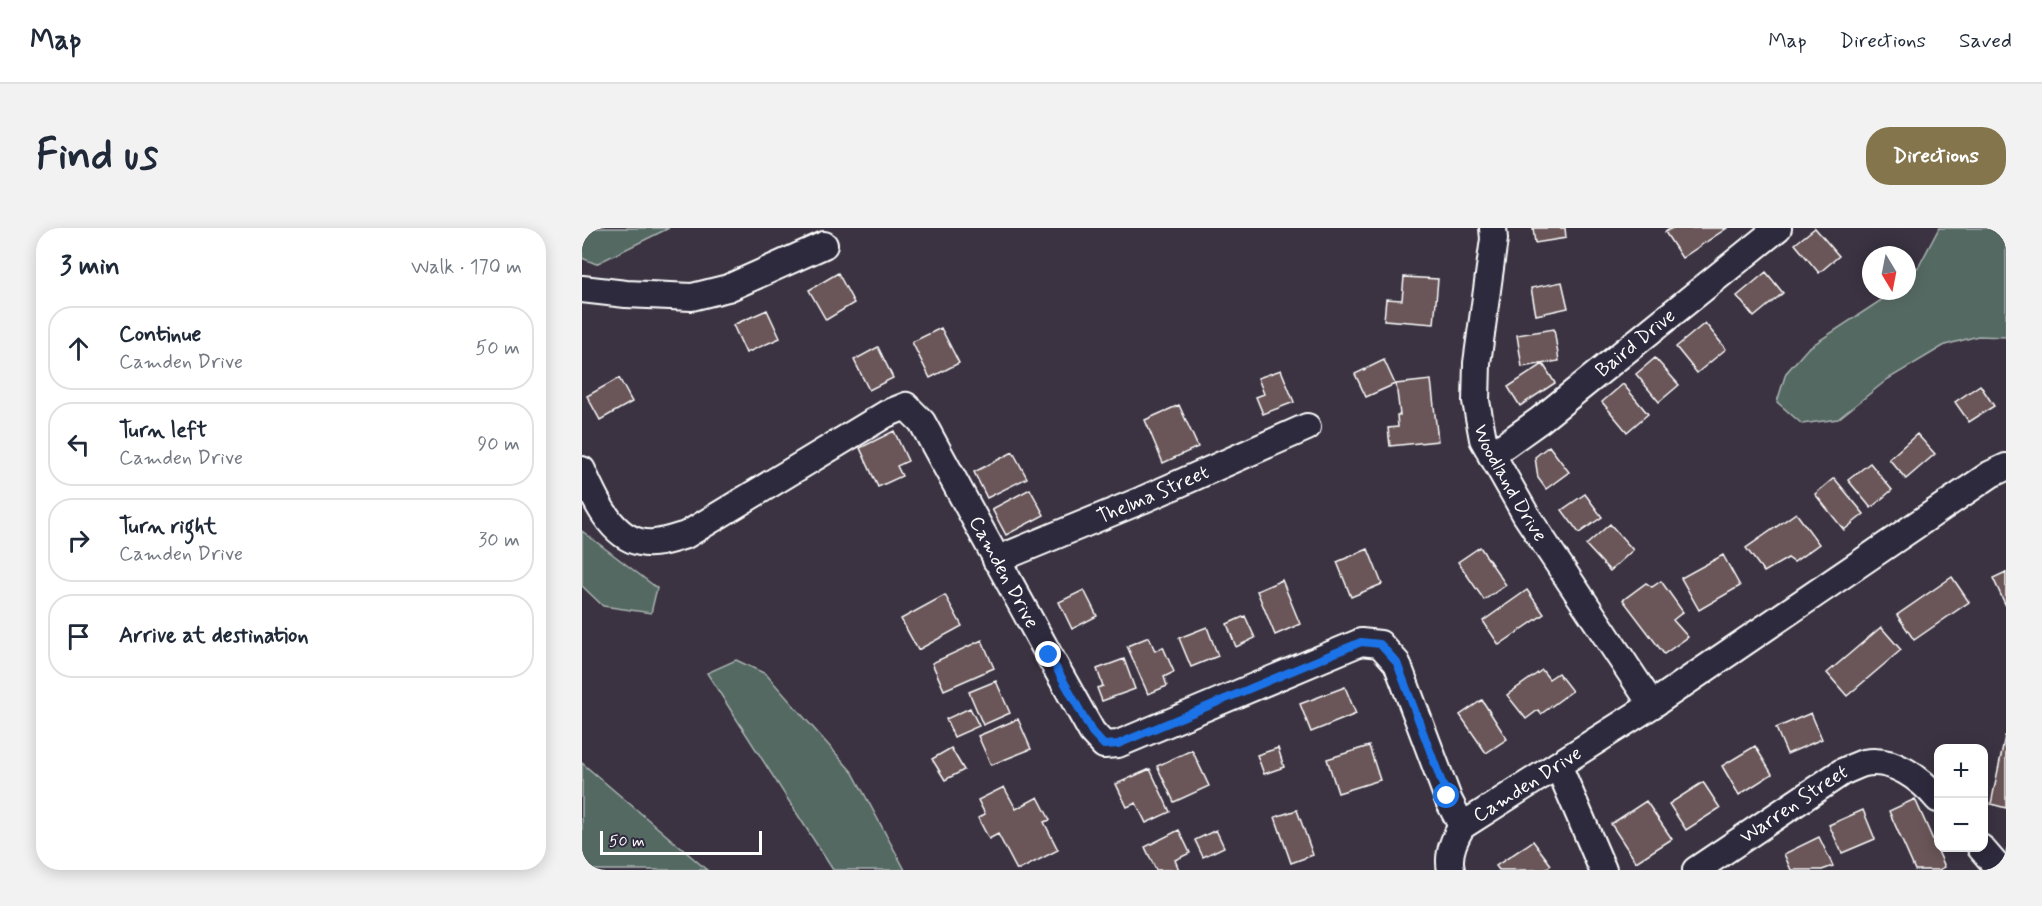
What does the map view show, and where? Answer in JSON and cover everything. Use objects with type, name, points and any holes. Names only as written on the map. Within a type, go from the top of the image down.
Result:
[{"type":"street","name":"Woodland Drive","points":[[1493,228],[1494,239],[1477,363],[1476,401],[1483,439],[1526,515],[1652,705]]},
{"type":"street","name":"Baird Drive","points":[[1491,455],[1540,420],[1778,228]]},
{"type":"street","points":[[582,290],[692,297],[728,288],[824,245]]},
{"type":"street","name":"Camden Drive","points":[[582,470],[597,504],[619,531],[639,542],[660,543],[686,535],[885,414],[906,406],[922,422],[1092,732],[1104,745],[1118,744],[1361,642],[1380,644],[1397,663],[1449,801],[1462,825],[1652,705],[1991,474],[2006,467]]},
{"type":"street","name":"Thelma Street","points":[[996,560],[1142,500],[1307,427]]},
{"type":"street","name":"Warren Street","points":[[1696,870],[1842,772],[1865,763],[1893,764],[1926,786],[1937,798]]},
{"type":"street","points":[[1558,765],[1603,870]]},
{"type":"street","points":[[1451,870],[1452,842],[1462,825]]},
{"type":"street","points":[[1984,852],[2000,870]]},
{"type":"green space","points":[[582,228],[669,228],[596,264],[582,258]]},
{"type":"green space","points":[[1939,228],[2006,228],[2006,337],[1978,336],[1945,345],[1888,379],[1838,419],[1802,424],[1777,402],[1786,373],[1808,348],[1881,300],[1916,300],[1916,269]]},
{"type":"green space","points":[[582,531],[657,588],[651,613],[603,606],[582,586]]},
{"type":"green space","points":[[736,660],[766,674],[853,773],[905,870],[833,870],[707,673]]},
{"type":"green space","points":[[582,763],[707,870],[582,870]]},
{"type":"building","points":[[1533,228],[1565,228],[1566,238],[1535,243]]},
{"type":"building","points":[[1672,228],[1727,228],[1682,258],[1665,232]]},
{"type":"building","points":[[1815,228],[1839,256],[1819,273],[1795,244]]},
{"type":"building","points":[[1766,272],[1783,293],[1754,317],[1737,296]]},
{"type":"building","points":[[838,273],[854,303],[826,320],[809,290]]},
{"type":"building","points":[[1404,277],[1438,279],[1434,324],[1384,320],[1386,299],[1402,300]]},
{"type":"building","points":[[1562,282],[1568,308],[1536,315],[1531,288]]},
{"type":"building","points":[[767,310],[780,338],[746,353],[733,325]]},
{"type":"building","points":[[1705,323],[1726,349],[1697,373],[1676,347]]},
{"type":"building","points":[[941,328],[959,363],[930,378],[912,342]]},
{"type":"building","points":[[1554,329],[1559,361],[1522,367],[1517,335]]},
{"type":"building","points":[[878,347],[893,378],[869,390],[854,360]]},
{"type":"building","points":[[1655,358],[1679,385],[1659,402],[1636,374]]},
{"type":"building","points":[[1384,360],[1395,384],[1366,397],[1355,374]]},
{"type":"building","points":[[1543,364],[1555,383],[1520,406],[1508,387]]},
{"type":"building","points":[[1281,370],[1294,402],[1263,414],[1256,397],[1264,394],[1258,378]]},
{"type":"building","points":[[619,378],[632,402],[600,420],[587,396]]},
{"type":"building","points":[[1431,380],[1438,441],[1390,446],[1388,428],[1398,427],[1397,415],[1400,415],[1396,384]]},
{"type":"building","points":[[1623,384],[1648,414],[1627,432],[1602,402]]},
{"type":"building","points":[[1980,385],[1994,406],[1969,422],[1955,402]]},
{"type":"building","points":[[1179,405],[1198,447],[1163,463],[1145,420]]},
{"type":"building","points":[[894,431],[908,461],[897,466],[902,476],[878,487],[860,448]]},
{"type":"building","points":[[1917,434],[1935,454],[1906,479],[1889,459]]},
{"type":"building","points":[[1549,446],[1569,472],[1546,489],[1538,478],[1535,457]]},
{"type":"building","points":[[1013,452],[1027,478],[987,498],[974,472]]},
{"type":"building","points":[[1870,463],[1892,490],[1871,508],[1848,480]]},
{"type":"building","points":[[1834,478],[1864,514],[1844,530],[1815,494]]},
{"type":"building","points":[[1030,489],[1044,515],[1006,535],[992,509]]},
{"type":"building","points":[[1585,494],[1602,517],[1579,533],[1562,510]]},
{"type":"building","points":[[1796,513],[1819,544],[1794,562],[1788,558],[1764,572],[1746,548]]},
{"type":"building","points":[[1610,524],[1633,550],[1610,571],[1586,545]]},
{"type":"building","points":[[1480,547],[1506,585],[1484,600],[1458,562]]},
{"type":"building","points":[[1368,549],[1382,584],[1351,597],[1337,562]]},
{"type":"building","points":[[1723,555],[1740,586],[1699,610],[1681,578]]},
{"type":"building","points":[[2006,572],[2006,606],[1993,578]]},
{"type":"building","points":[[1952,577],[1969,602],[1914,640],[1897,615]]},
{"type":"building","points":[[1282,580],[1300,624],[1275,635],[1257,591]]},
{"type":"building","points":[[1661,581],[1683,612],[1673,620],[1688,637],[1664,654],[1623,600],[1646,583],[1652,587]]},
{"type":"building","points":[[1084,590],[1097,616],[1072,629],[1059,602]]},
{"type":"building","points":[[1527,590],[1544,614],[1499,645],[1483,621]]},
{"type":"building","points":[[945,595],[962,626],[918,650],[901,619]]},
{"type":"building","points":[[1245,616],[1255,638],[1236,647],[1227,624]]},
{"type":"building","points":[[1207,627],[1218,656],[1191,667],[1179,638]]},
{"type":"building","points":[[1881,627],[1901,650],[1847,696],[1827,673]]},
{"type":"building","points":[[1149,637],[1155,651],[1163,647],[1174,672],[1164,677],[1167,686],[1148,694],[1127,646]]},
{"type":"building","points":[[982,640],[994,668],[944,690],[932,663]]},
{"type":"building","points":[[1124,659],[1135,689],[1102,701],[1097,688],[1103,686],[1097,669]]},
{"type":"building","points":[[1542,670],[1549,679],[1558,673],[1572,691],[1541,714],[1538,710],[1526,719],[1507,695]]},
{"type":"building","points":[[996,681],[1010,713],[983,725],[969,692]]},
{"type":"building","points":[[1345,687],[1356,714],[1311,732],[1300,704]]},
{"type":"building","points":[[1482,700],[1507,739],[1486,753],[1460,715]]},
{"type":"building","points":[[970,708],[979,726],[954,737],[946,719]]},
{"type":"building","points":[[1811,713],[1822,739],[1787,754],[1776,728]]},
{"type":"building","points":[[1018,719],[1031,749],[991,765],[978,736]]},
{"type":"building","points":[[2006,736],[2006,808],[1991,804]]},
{"type":"building","points":[[1369,746],[1380,780],[1338,793],[1327,759]]},
{"type":"building","points":[[1755,746],[1772,774],[1739,795],[1722,766]]},
{"type":"building","points":[[951,748],[964,770],[945,780],[932,759]]},
{"type":"building","points":[[1278,748],[1284,767],[1264,774],[1257,755]]},
{"type":"building","points":[[1192,750],[1209,786],[1174,802],[1157,766]]},
{"type":"building","points":[[1150,769],[1170,812],[1146,823],[1136,803],[1127,807],[1116,784]]},
{"type":"building","points":[[1703,782],[1720,808],[1686,830],[1669,804]]},
{"type":"building","points":[[1004,787],[1016,809],[1038,797],[1050,820],[1044,822],[1058,850],[1019,870],[998,834],[989,839],[978,818],[985,814],[978,800]]},
{"type":"building","points":[[1915,799],[1934,842],[1934,852],[1938,852],[1945,867],[1939,870],[1915,870],[1889,811]]},
{"type":"building","points":[[1646,801],[1672,839],[1636,862],[1611,824]]},
{"type":"building","points":[[1297,810],[1313,855],[1291,863],[1275,817]]},
{"type":"building","points":[[1863,810],[1875,839],[1842,853],[1829,825]]},
{"type":"building","points":[[1179,830],[1190,853],[1175,860],[1179,870],[1156,870],[1145,847]]},
{"type":"building","points":[[1216,830],[1224,847],[1203,857],[1195,840]]},
{"type":"building","points":[[1819,837],[1833,866],[1822,870],[1791,870],[1784,854]]},
{"type":"building","points":[[1533,841],[1551,865],[1545,870],[1499,870],[1496,866]]},
{"type":"route","points":[[1049,655],[1092,732],[1104,745],[1118,744],[1361,642],[1380,644],[1397,663],[1447,796]]}]
